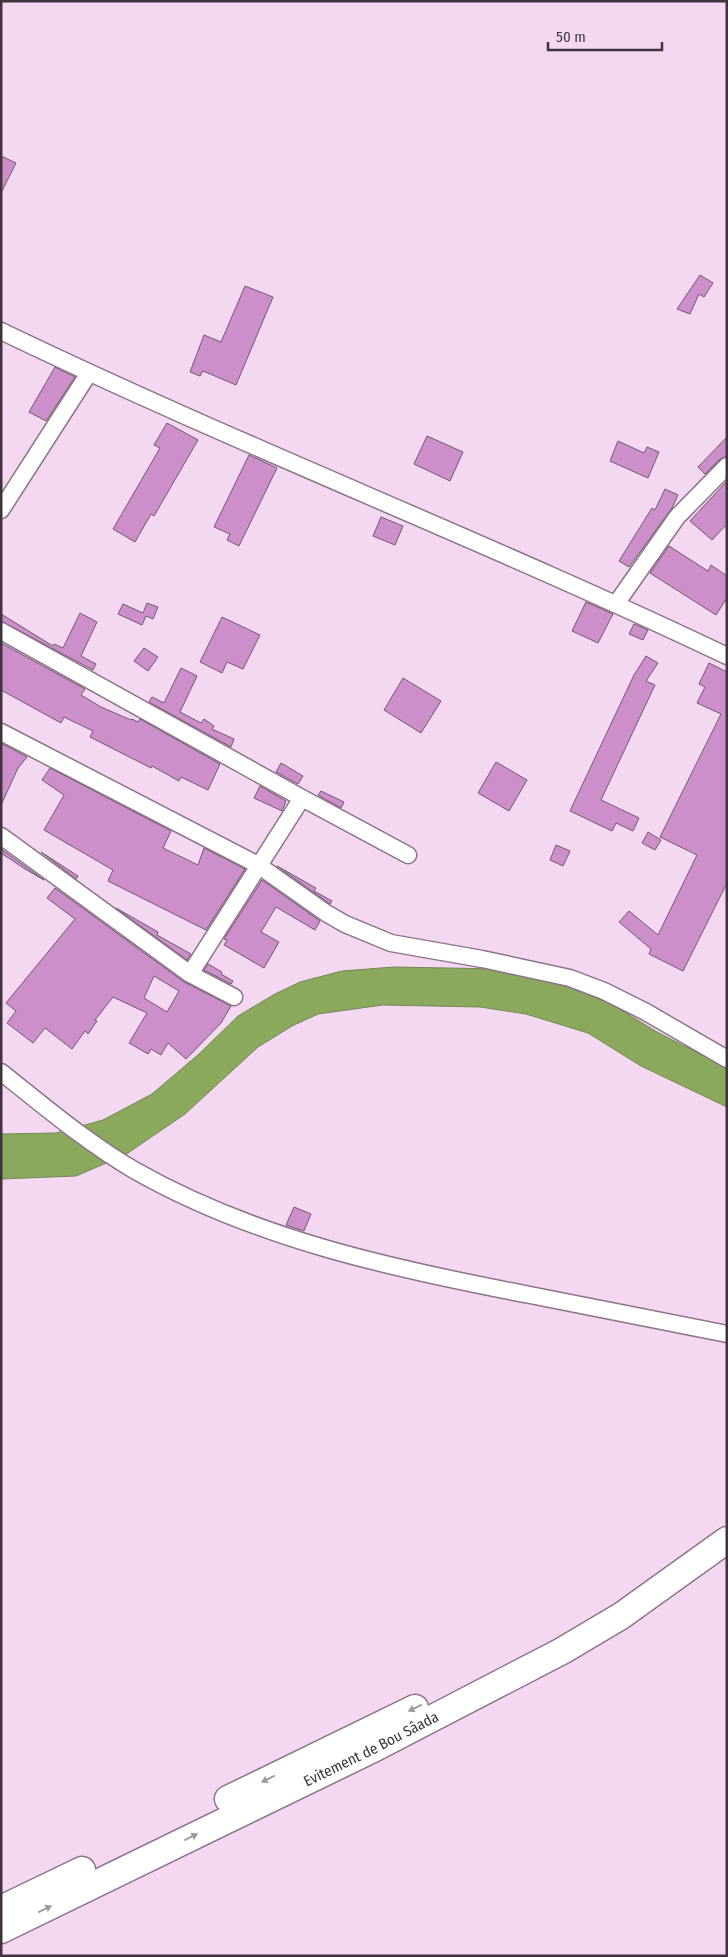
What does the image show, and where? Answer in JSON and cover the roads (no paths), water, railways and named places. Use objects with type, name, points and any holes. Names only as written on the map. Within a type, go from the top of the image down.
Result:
[{"type":"highway","name":"Evitement de Bou Sâada","points":[[1,1909],[550,1640],[620,1598],[727,1523]]},
{"type":"highway","name":"Evitement de Bou Sâada","points":[[1,1930],[375,1748],[562,1651],[621,1616],[727,1540]]},
{"type":"street","points":[[1,331],[89,374],[616,604],[727,656]]},
{"type":"street","points":[[1,510],[89,374]]},
{"type":"street","points":[[616,604],[677,517],[727,466]]},
{"type":"street","points":[[3,634],[408,855]]},
{"type":"street","points":[[1,732],[258,865],[344,924],[391,943],[474,957],[570,978],[604,991],[646,1012],[727,1059]]},
{"type":"street","points":[[190,974],[302,798]]},
{"type":"street","points":[[1,836],[190,974],[234,997]]},
{"type":"street","points":[[1,1072],[64,1123],[133,1169],[182,1195],[242,1222],[356,1257],[456,1281],[727,1334]]}]
